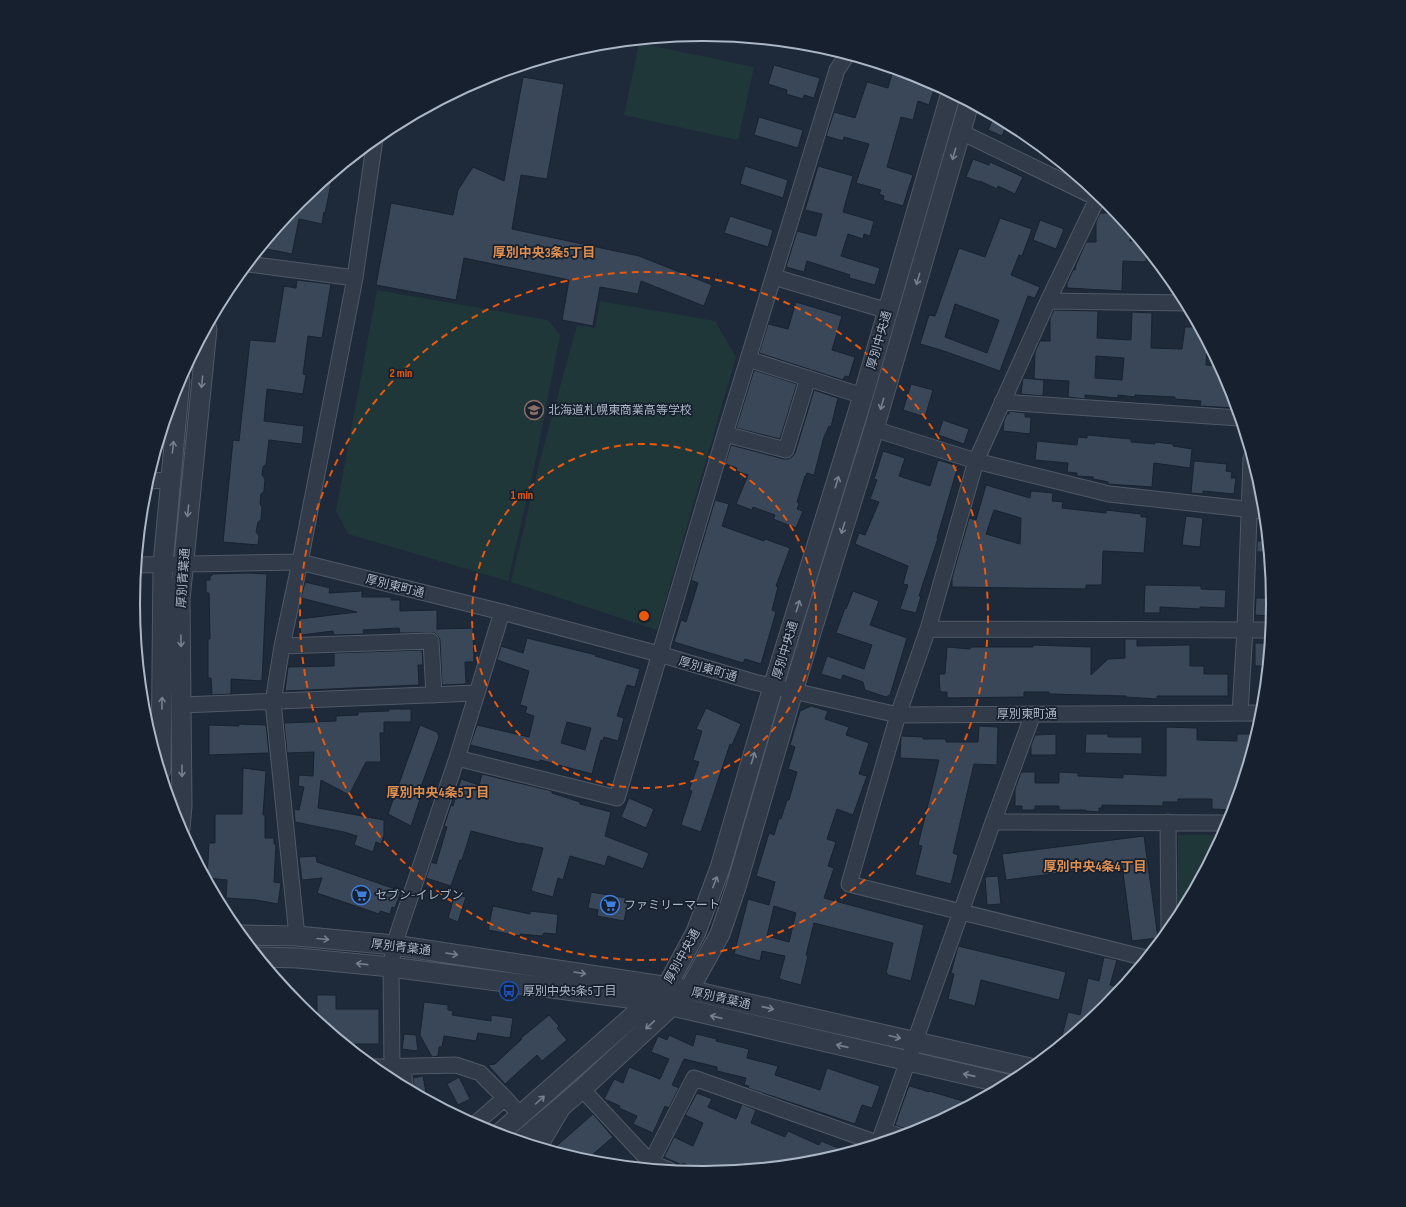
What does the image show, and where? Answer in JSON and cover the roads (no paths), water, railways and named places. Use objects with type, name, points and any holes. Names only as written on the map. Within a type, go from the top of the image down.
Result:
[{"type":"street","points":[[457,758],[617,798],[748,359],[838,70],[845,59]]},
{"type":"street","name":"厚別中央通","points":[[505,1129],[667,986],[696,932],[720,868],[773,687],[863,396],[950,98]]},
{"type":"street","name":"厚別中央通","points":[[525,1137],[582,1089],[689,990],[720,934],[874,429],[968,107]]},
{"type":"street","points":[[961,132],[1082,189]]},
{"type":"street","points":[[297,936],[273,702],[282,646],[300,562],[355,278],[374,148]]},
{"type":"street","points":[[1096,201],[1048,301],[976,462],[928,628],[898,715],[849,884],[1140,957]]},
{"type":"street","points":[[254,265],[355,278]]},
{"type":"street","points":[[774,276],[888,311]]},
{"type":"street","points":[[1048,301],[1178,303]]},
{"type":"street","name":"厚別青葉通","points":[[181,814],[182,705],[180,600],[206,342]]},
{"type":"street","points":[[748,359],[863,396]]},
{"type":"street","points":[[725,434],[786,450],[808,378]]},
{"type":"street","name":"厚別青葉通","points":[[161,753],[163,564],[178,402]]},
{"type":"street","points":[[1002,402],[1234,418]]},
{"type":"street","points":[[874,429],[976,462],[1109,494],[1256,511]]},
{"type":"street","points":[[154,481],[170,480]]},
{"type":"street","points":[[1240,713],[1245,629],[1256,511],[1254,490]]},
{"type":"street","name":"厚別東町通","points":[[142,565],[300,562],[502,612],[659,654],[773,687],[898,715],[1255,713]]},
{"type":"street","points":[[402,1079],[398,1067],[390,967],[394,945],[457,758],[502,612]]},
{"type":"street","points":[[928,628],[1265,630]]},
{"type":"street","points":[[282,646],[431,641],[434,695]]},
{"type":"street","points":[[182,705],[477,693]]},
{"type":"street","points":[[880,1137],[992,822],[1033,714]]},
{"type":"street","points":[[992,822],[1221,823]]},
{"type":"street","points":[[1168,822],[1170,918]]},
{"type":"street","name":"厚別青葉通","points":[[249,935],[297,936],[394,945],[667,986],[1022,1066]]},
{"type":"street","name":"厚別青葉通","points":[[266,957],[298,958],[390,967],[651,1001],[998,1082]]},
{"type":"street","points":[[384,1067],[456,1065],[480,1073],[521,1116]]},
{"type":"street","points":[[650,1163],[694,1078],[879,1138]]},
{"type":"street","points":[[582,1089],[647,1163]]},
{"type":"street","points":[[480,1120],[505,1098]]},
{"type":"street","points":[[542,1142],[565,1103]]},
{"type":"place","name":"北海道札幌東商業高等学校","points":[[534,410]]},
{"type":"place","name":"セブン-イレブン","points":[[361,895]]},
{"type":"place","name":"ファミリーマート","points":[[610,905]]},
{"type":"place","name":"厚別中央5条5丁目","points":[[509,991]]},
{"type":"district","name":"厚別中央3条5丁目","points":[[544,252]]},
{"type":"district","name":"厚別中央4条5丁目","points":[[438,792]]},
{"type":"district","name":"厚別中央4条4丁目","points":[[1095,866]]}]
